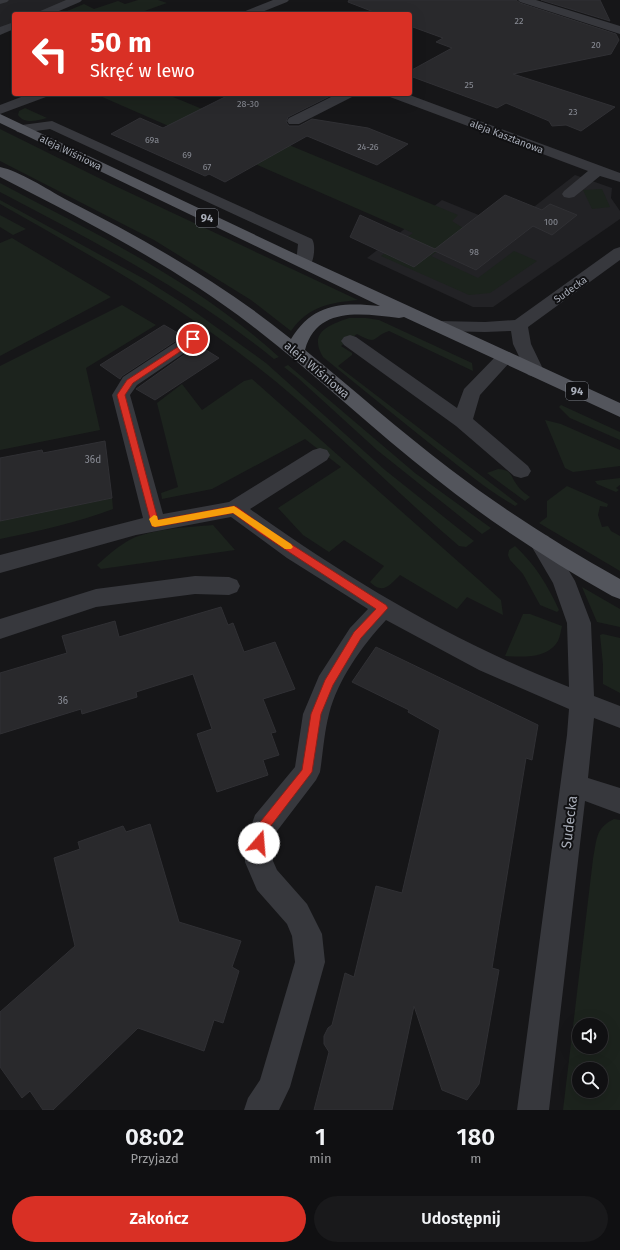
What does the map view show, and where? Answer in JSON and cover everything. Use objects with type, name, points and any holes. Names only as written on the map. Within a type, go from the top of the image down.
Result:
[{"type":"main road","name":"aleja Wiśniowa","points":[[0,118],[304,264],[620,411]]},
{"type":"main road","name":"aleja Wiśniowa","points":[[0,171],[71,207],[154,253],[214,290],[295,352],[444,474],[494,511],[540,542],[620,590]]},
{"type":"main road","points":[[295,352],[298,340],[302,335],[314,323],[329,312],[347,310],[382,310],[415,316]]},
{"type":"street","points":[[47,12],[76,0]]},
{"type":"street","points":[[252,12],[283,0]]},
{"type":"street","points":[[524,0],[620,30]]},
{"type":"street","points":[[0,31],[12,26]]},
{"type":"street","points":[[0,110],[36,96]]},
{"type":"street","points":[[294,121],[343,96]]},
{"type":"street","name":"aleja Kasztanowa","points":[[400,96],[620,178]]},
{"type":"street","points":[[570,194],[598,170]]},
{"type":"street","name":"Sudecka","points":[[519,325],[620,252]]},
{"type":"street","points":[[438,326],[484,327],[519,325],[522,344],[535,371]]},
{"type":"street","points":[[155,524],[121,395],[130,381],[193,339]]},
{"type":"street","points":[[350,341],[464,421],[520,471]]},
{"type":"street","points":[[464,421],[471,393],[493,371],[504,357]]},
{"type":"street","points":[[0,564],[136,527],[234,509],[320,455]]},
{"type":"street","points":[[234,509],[263,530],[383,608],[489,664],[582,703],[620,717]]},
{"type":"street","name":"Sudecka","points":[[533,1110],[580,735],[582,703],[579,622],[564,581],[540,542]]},
{"type":"street","points":[[0,629],[96,598],[195,585],[229,586]]},
{"type":"street","points":[[260,1110],[274,1087],[310,962],[307,934],[296,914],[267,880],[259,862],[259,843],[265,824],[307,772],[316,714],[328,683],[358,635],[383,608]]},
{"type":"street","points":[[573,785],[620,801]]},
{"type":"shaded area","points":[[0,0],[82,0],[52,12],[12,12],[12,28],[0,33]]},
{"type":"shaded area","points":[[138,0],[158,0],[167,3],[142,12],[65,12],[84,4],[94,9],[118,1],[125,4]]},
{"type":"shaded area","points":[[100,96],[171,96],[458,215],[452,221],[466,230],[431,256],[478,278],[514,251],[537,261],[490,293],[469,295],[381,256],[413,233]]},
{"type":"shaded area","points":[[25,108],[47,118],[35,121],[24,120],[18,115],[19,111]]},
{"type":"shaded area","points":[[0,129],[111,184],[358,300],[320,307],[305,316],[291,331],[251,300],[154,240],[0,161]]},
{"type":"shaded area","points":[[575,175],[612,188],[611,198],[620,211],[620,219],[493,307],[473,307],[367,258],[442,200],[508,227]]},
{"type":"shaded area","points":[[0,183],[109,241],[180,282],[247,330],[279,357],[274,359],[242,334],[175,289],[106,249],[0,192]]},
{"type":"shaded area","points":[[602,189],[610,207],[592,209],[583,190]]},
{"type":"shaded area","points":[[0,200],[146,280],[184,304],[266,363],[385,470],[474,541],[466,547],[459,546],[282,386],[225,342],[131,280],[0,204]]},
{"type":"shaded area","points":[[0,215],[26,229],[13,235],[0,227]]},
{"type":"shaded area","points":[[12,238],[111,297],[0,356],[0,243]]},
{"type":"shaded area","points":[[122,305],[156,325],[86,368],[100,430],[0,450],[0,366]]},
{"type":"shaded area","points":[[349,318],[379,320],[472,363],[473,371],[389,331],[372,340],[357,334],[341,346],[352,353],[352,355],[338,366],[518,504],[515,506],[475,479],[323,357],[319,348],[319,336],[328,327]]},
{"type":"shaded area","points":[[288,365],[415,473],[491,528],[482,534],[377,450],[284,367]]},
{"type":"shaded area","points":[[252,379],[501,600],[503,615],[467,597],[457,609],[400,575],[390,585],[379,588],[370,582],[384,566],[344,540],[329,552],[303,535],[278,508],[341,467],[305,439],[212,489],[162,499],[161,493],[178,487],[157,403],[182,384],[202,410],[244,381]]},
{"type":"shaded area","points":[[561,405],[620,432],[620,440],[570,418],[559,407]]},
{"type":"shaded area","points":[[545,420],[561,424],[620,450],[620,466],[573,472],[565,468]]},
{"type":"shaded area","points":[[498,469],[508,472],[520,488],[530,497],[525,501],[487,473]]},
{"type":"shaded area","points":[[620,478],[620,485],[616,488],[619,490],[616,492],[597,484],[595,481]]},
{"type":"shaded area","points":[[567,486],[608,504],[607,507],[600,506],[598,515],[602,527],[608,526],[611,531],[620,536],[620,571],[539,523],[547,517],[547,501]]},
{"type":"shaded area","points":[[112,498],[113,509],[71,523],[0,539],[0,521]]},
{"type":"shaded area","points":[[213,525],[235,550],[101,569],[97,565],[126,542],[145,534],[168,529]]},
{"type":"shaded area","points":[[515,546],[529,560],[540,576],[559,610],[557,612],[540,605],[523,574],[510,560],[508,555],[509,550]]},
{"type":"shaded area","points":[[582,587],[620,609],[620,627],[597,622]]},
{"type":"shaded area","points":[[523,614],[530,614],[562,626],[559,639],[553,647],[541,654],[519,657],[505,656]]},
{"type":"shaded area","points":[[603,634],[620,638],[620,693],[603,684],[600,635]]},
{"type":"shaded area","points":[[614,819],[620,820],[620,1110],[563,1110],[572,1035],[572,1054],[608,1054],[608,1018],[574,1018],[593,859],[596,840],[603,826]]},
{"type":"building","points":[[349,0],[516,0],[520,3],[616,34],[619,40],[611,54],[513,74],[615,107],[581,131],[566,125],[552,126],[549,121],[506,103],[497,108],[412,77],[412,70],[452,48],[436,42],[443,38],[412,27],[412,12],[374,12],[348,2]]},
{"type":"building","points":[[541,0],[600,0],[610,21]]},
{"type":"building","points":[[227,96],[330,96],[288,117],[286,122],[289,126],[299,126],[312,119],[368,128],[408,144],[377,165],[307,136],[225,182],[209,174],[205,176],[111,134],[140,118],[163,128]]},
{"type":"building","points":[[505,195],[542,210],[550,204],[577,215],[552,235],[533,226],[476,270],[435,251],[414,267],[350,237],[360,215],[435,249]]},
{"type":"building","points":[[164,325],[183,336],[122,376],[120,379],[100,365]]},
{"type":"building","points":[[198,345],[219,358],[155,400],[136,389]]},
{"type":"building","points":[[105,441],[112,498],[0,521],[0,458],[42,450],[43,453]]},
{"type":"building","points":[[221,607],[228,625],[233,623],[244,652],[275,642],[295,689],[263,699],[276,732],[271,733],[279,755],[263,760],[268,775],[217,792],[197,734],[212,729],[193,674],[136,692],[137,697],[82,714],[81,709],[0,734],[0,673],[67,653],[62,636],[115,621],[119,637]]},
{"type":"building","points":[[376,647],[538,725],[532,760],[526,758],[492,968],[499,970],[479,1084],[467,1100],[442,1090],[414,1006],[392,1110],[314,1110],[329,1052],[324,1044],[324,1036],[328,1028],[332,1025],[345,973],[354,977],[376,886],[402,893],[440,730],[408,712],[409,710],[352,682]]},
{"type":"building","points":[[150,824],[179,922],[241,941],[232,967],[239,971],[223,1023],[214,1020],[204,1051],[138,1028],[53,1110],[43,1110],[30,1091],[22,1098],[0,1067],[0,1012],[75,946],[54,858],[80,849],[78,842],[123,826],[126,832]]},
{"type":"slow traffic","points":[[154,519],[155,524],[234,509],[288,547]]},
{"type":"route","points":[[193,339],[130,381],[121,395],[155,524],[234,509],[347,586],[383,608],[358,635],[328,683],[316,714],[307,772],[265,824],[259,843]]}]
